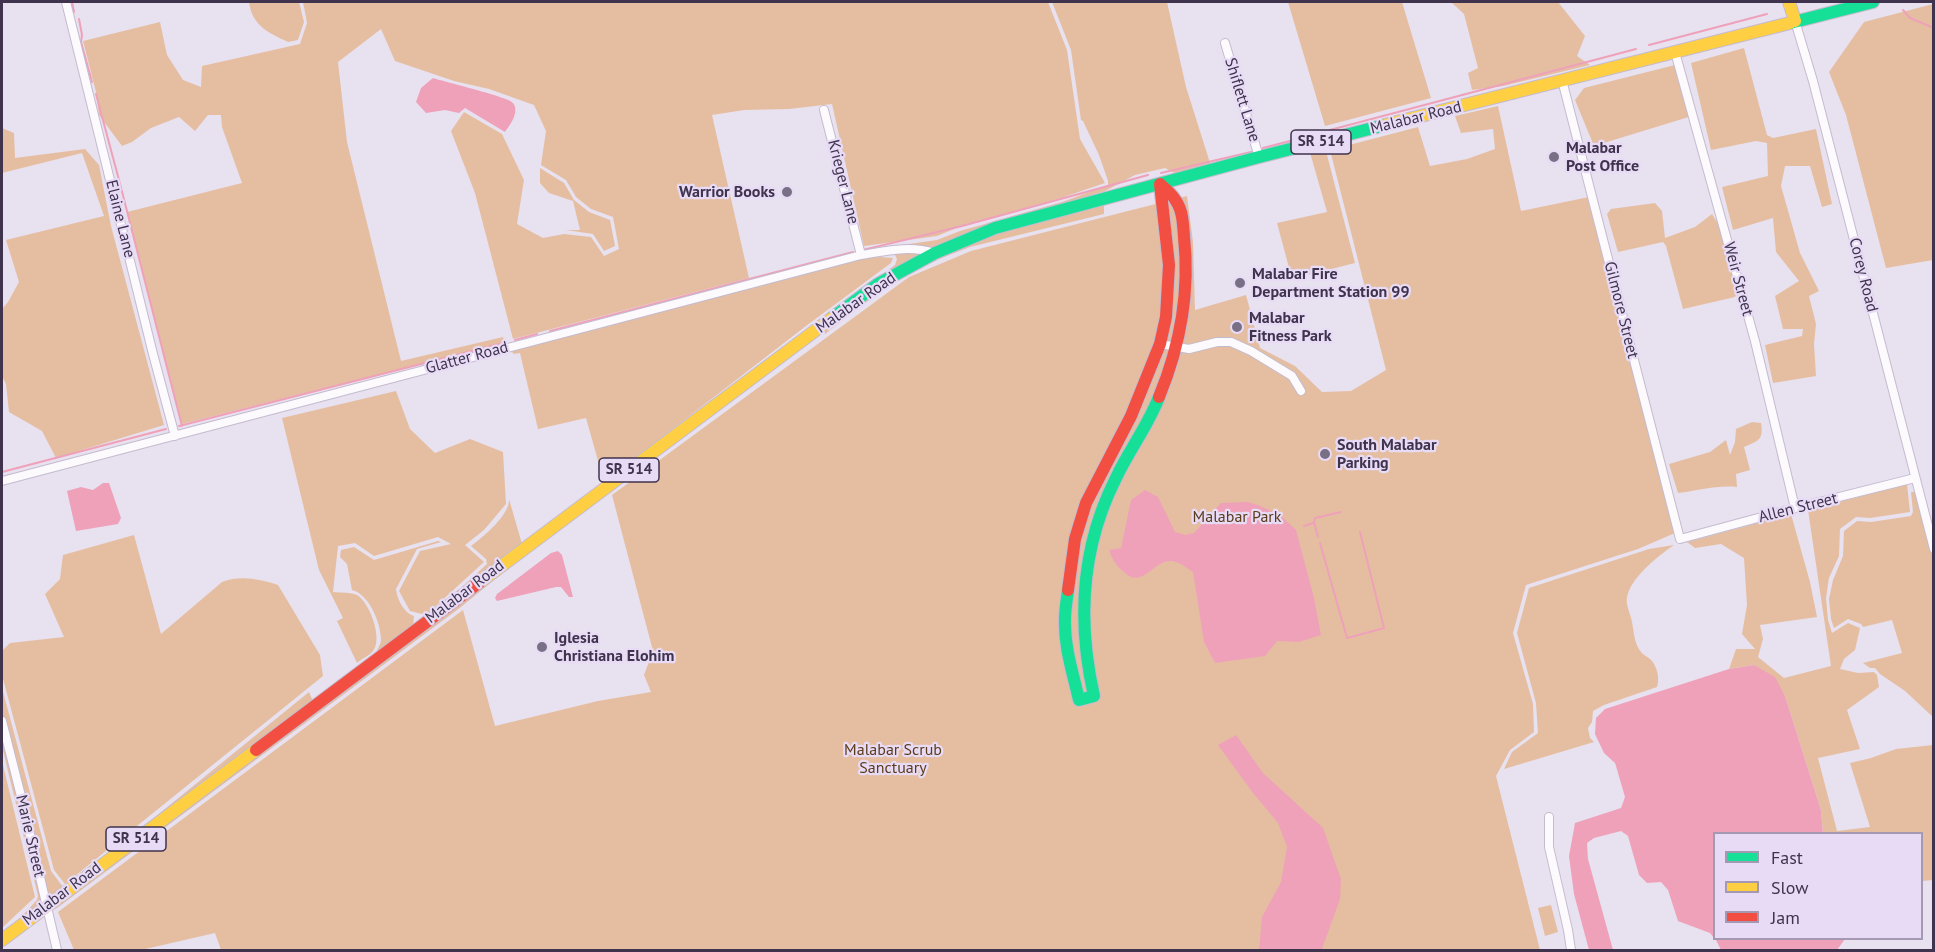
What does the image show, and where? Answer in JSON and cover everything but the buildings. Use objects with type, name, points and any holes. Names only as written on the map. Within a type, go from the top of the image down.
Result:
[{"type":"main road","name":"Corey Road","points":[[1790,2],[1795,21]]},
{"type":"main road","name":"Malabar Road","points":[[2,940],[878,284],[935,253],[995,228],[1259,157],[1873,2]]},
{"type":"main road","points":[[1160,184],[1177,201],[1185,244],[1186,294],[1182,320],[1166,382],[1102,508],[1090,547],[1083,618],[1084,644],[1094,696],[1079,700],[1068,655],[1065,619],[1071,563],[1086,503],[1124,431],[1161,344],[1166,317],[1169,265],[1160,184]]},
{"type":"street","name":"Elaine Lane","points":[[66,2],[175,436]]},
{"type":"street","name":"Corey Road","points":[[1795,21],[1813,81],[1934,549]]},
{"type":"street","name":"Shiflett Lane","points":[[1225,43],[1259,157]]},
{"type":"street","name":"Weir Street","points":[[1676,52],[1755,341],[1795,507]]},
{"type":"street","name":"Gilmore Street","points":[[1562,80],[1680,539]]},
{"type":"street","name":"Krieger Lane","points":[[824,110],[861,255]]},
{"type":"street","name":"Glatter Road","points":[[2,481],[861,255],[910,248],[935,253]]},
{"type":"street","points":[[1161,344],[1189,349],[1217,342],[1232,342],[1292,376],[1301,391]]},
{"type":"street","points":[[1124,431],[1139,438]]},
{"type":"street","name":"Allen Street","points":[[1680,539],[1795,507],[1915,478]]},
{"type":"street","points":[[1075,540],[1090,547]]},
{"type":"street","name":"Marie Street","points":[[2,721],[57,951]]},
{"type":"street","points":[[1549,817],[1549,847],[1571,951]]},
{"type":"green space","points":[[249,2],[299,2],[304,22],[298,40],[288,42],[262,28],[254,17]]},
{"type":"green space","points":[[303,2],[1048,2],[1067,50],[1080,139],[1105,183],[959,227],[937,236],[864,246],[832,104],[789,109],[744,110],[712,115],[749,278],[513,339],[475,193],[451,131],[464,112],[502,134],[524,180],[517,224],[543,238],[564,234],[591,237],[604,256],[619,249],[613,217],[591,209],[576,197],[566,180],[541,165],[546,131],[534,105],[395,61],[381,29],[338,62],[347,142],[401,361],[503,337],[505,343],[182,424],[127,212],[242,183],[222,127],[221,115],[208,115],[195,131],[179,117],[151,128],[132,142],[122,146],[99,115],[96,92],[83,41],[160,22],[167,55],[183,80],[201,87],[202,66],[300,44],[307,23]]},
{"type":"green space","points":[[1052,2],[1167,2],[1186,87],[1211,166],[1178,175],[1165,168],[1135,175],[1105,191],[994,224],[818,322],[895,265],[897,259],[895,255],[868,253],[867,250],[937,240],[960,231],[1062,202],[1108,185],[1099,155],[1081,120],[1071,50]]},
{"type":"green space","points":[[1288,2],[1402,2],[1431,98],[1325,126]]},
{"type":"green space","points":[[1451,2],[1558,2],[1585,36],[1577,56],[1590,65],[1503,86],[1472,90],[1468,73],[1478,68],[1464,14]]},
{"type":"green space","points":[[1933,4],[1933,260],[1886,268],[1846,115],[1829,72],[1864,22]]},
{"type":"green space","points":[[1744,48],[1767,135],[1773,138],[1816,129],[1832,204],[1822,207],[1810,166],[1785,166],[1781,186],[1800,253],[1819,291],[1809,296],[1816,324],[1814,344],[1816,376],[1773,383],[1765,345],[1802,336],[1803,329],[1783,329],[1775,296],[1799,281],[1776,252],[1773,218],[1733,230],[1722,187],[1768,176],[1767,143],[1756,141],[1711,150],[1691,63]]},
{"type":"green space","points":[[1675,65],[1692,116],[1594,146],[1575,100],[1584,88]]},
{"type":"green space","name":"Malabar Scrub Sanctuary","points":[[1498,106],[1521,211],[1589,197],[1675,533],[1638,549],[1526,585],[1513,633],[1533,704],[1534,732],[1510,750],[1496,776],[1540,950],[221,950],[215,933],[141,950],[74,950],[58,912],[463,610],[495,726],[598,701],[651,692],[644,675],[653,651],[612,495],[909,277],[971,251],[1187,196],[1193,242],[1195,310],[1246,295],[1260,348],[1295,366],[1322,392],[1351,391],[1386,370],[1330,150],[1418,127],[1430,166],[1467,159],[1495,149],[1493,129],[1461,133],[1455,116]]},
{"type":"green space","points":[[2,128],[14,133],[15,158],[85,149],[99,165],[111,226],[164,425],[56,458],[42,431],[9,412],[6,384],[2,376],[2,309],[19,282],[6,240],[104,216],[82,153],[2,173]]},
{"type":"green space","points":[[1328,146],[1326,151],[1355,263],[1292,279],[1277,223],[1327,212],[1309,149]]},
{"type":"green space","points":[[540,168],[564,183],[574,200],[589,212],[610,220],[615,246],[604,251],[593,234],[566,230],[580,230],[573,201],[549,193],[540,183]]},
{"type":"green space","points":[[1104,203],[1104,214],[970,247],[908,273],[825,334],[823,331],[880,288],[937,257],[997,233]]},
{"type":"green space","points":[[1655,203],[1662,211],[1665,238],[1695,227],[1712,214],[1720,227],[1737,293],[1735,297],[1683,309],[1663,242],[1618,252],[1607,214],[1611,209]]},
{"type":"green space","points":[[862,258],[893,258],[891,263],[604,482],[586,418],[538,429],[520,353],[514,354],[511,351]]},
{"type":"green space","points":[[396,391],[410,429],[435,453],[470,439],[503,452],[506,504],[484,530],[465,545],[484,562],[426,615],[410,611],[399,591],[420,551],[451,544],[438,537],[374,556],[355,543],[338,546],[333,592],[355,594],[362,599],[376,630],[376,645],[373,651],[357,663],[337,621],[343,618],[319,570],[282,418]]},
{"type":"green space","points":[[1752,422],[1761,423],[1762,433],[1759,439],[1744,447],[1750,470],[1736,474],[1737,487],[1715,487],[1678,493],[1669,464],[1710,452],[1726,440],[1730,455],[1735,442],[1736,429]]},
{"type":"green space","points":[[1907,484],[1910,512],[1870,518],[1856,517],[1840,529],[1839,556],[1829,578],[1826,598],[1828,620],[1832,633],[1848,623],[1860,628],[1855,650],[1844,659],[1840,669],[1858,673],[1874,672],[1877,675],[1879,687],[1847,710],[1860,749],[1818,758],[1837,831],[1870,827],[1850,763],[1896,749],[1933,745],[1933,880],[1923,881],[1923,832],[1823,832],[1821,810],[1785,696],[1754,665],[1729,669],[1736,649],[1755,649],[1742,634],[1747,605],[1744,558],[1721,544],[1695,548],[1687,542],[1791,514],[1817,617],[1760,625],[1763,639],[1758,657],[1784,678],[1831,666],[1808,510]]},
{"type":"green space","points":[[1911,492],[1918,492],[1933,554],[1933,717],[1905,691],[1875,668],[1870,668],[1863,663],[1902,653],[1892,620],[1863,627],[1848,619],[1834,628],[1829,599],[1833,580],[1843,556],[1844,531],[1857,521],[1871,522],[1911,516],[1913,512]]},
{"type":"green space","points":[[509,499],[522,544],[451,597],[487,564],[486,559],[471,546],[501,519]]},
{"type":"green space","points":[[134,535],[161,634],[222,582],[243,578],[264,581],[278,585],[320,655],[323,676],[65,884],[54,870],[2,675],[2,651],[10,643],[64,637],[45,594],[60,579],[63,555]]},
{"type":"green space","points":[[441,542],[417,549],[396,589],[402,605],[414,616],[413,625],[375,654],[381,640],[379,626],[369,603],[352,590],[347,564],[340,557],[341,550],[354,547],[374,560]]},
{"type":"green space","points":[[1674,545],[1643,570],[1631,587],[1627,604],[1639,649],[1655,666],[1658,677],[1657,687],[1593,711],[1592,722],[1588,728],[1590,738],[1594,742],[1504,769],[1512,752],[1538,733],[1536,703],[1517,633],[1529,588],[1649,549]]},
{"type":"green space","points":[[516,562],[461,607],[57,908],[48,911],[46,917],[42,915]]},
{"type":"green space","points":[[2,688],[51,871],[63,887],[18,920],[38,896],[2,746]]},
{"type":"green space","points":[[309,692],[313,701],[123,843]]},
{"type":"green space","points":[[2,761],[35,897],[2,928]]},
{"type":"green space","points":[[1551,905],[1558,932],[1545,936],[1538,908]]},
{"type":"shaded area","points":[[433,78],[509,100],[515,107],[512,122],[505,132],[465,108],[459,113],[445,110],[426,113],[416,102],[421,88]]},
{"type":"shaded area","points":[[103,483],[109,483],[121,518],[118,524],[76,531],[67,491],[81,487],[93,490]]},
{"type":"shaded area","points":[[1145,490],[1158,497],[1175,532],[1185,535],[1194,533],[1221,503],[1247,502],[1280,515],[1296,530],[1321,635],[1299,642],[1277,641],[1265,656],[1215,663],[1204,642],[1193,572],[1180,563],[1171,561],[1159,565],[1143,576],[1131,577],[1117,565],[1109,550],[1121,548],[1131,500]]},
{"type":"shaded area","points":[[558,551],[562,555],[573,597],[569,597],[561,587],[556,587],[497,601],[495,598],[497,594],[551,553]]},
{"type":"shaded area","points":[[1754,665],[1775,677],[1785,696],[1821,810],[1823,832],[1713,832],[1713,937],[1710,933],[1678,921],[1668,890],[1661,882],[1647,883],[1639,875],[1628,836],[1621,831],[1594,838],[1587,843],[1588,859],[1613,950],[1589,950],[1574,894],[1569,856],[1575,823],[1621,808],[1625,797],[1615,763],[1604,753],[1595,734],[1596,718],[1605,709],[1729,669]]},
{"type":"shaded area","points":[[1236,735],[1263,773],[1323,828],[1341,879],[1340,899],[1322,950],[1259,950],[1262,917],[1281,882],[1287,847],[1278,823],[1218,745]]},
{"type":"shaded area","points":[[1716,940],[1844,940],[1837,950],[1721,950]]},
{"type":"waterway","points":[[72,2],[74,12]]},
{"type":"waterway","points":[[1903,10],[1910,18],[1934,28]]},
{"type":"waterway","points":[[1649,45],[1767,14]]},
{"type":"waterway","points":[[79,19],[81,42],[92,82]]},
{"type":"waterway","points":[[1330,130],[1636,49]]},
{"type":"waterway","points":[[96,94],[182,426]]},
{"type":"waterway","points":[[1263,148],[1317,134]]},
{"type":"waterway","points":[[1161,173],[1251,152]]},
{"type":"waterway","points":[[863,250],[962,226],[1148,175]]},
{"type":"waterway","points":[[550,331],[853,252]]},
{"type":"waterway","points":[[515,340],[537,334]]},
{"type":"waterway","points":[[179,426],[503,343]]},
{"type":"waterway","points":[[2,472],[166,429]]},
{"type":"waterway","points":[[1318,537],[1315,518],[1341,512]]},
{"type":"waterway","points":[[1304,526],[1313,523]]},
{"type":"waterway","points":[[1320,543],[1347,638],[1384,628],[1360,532]]},
{"type":"traffic: fast","points":[[1790,23],[1873,2]]},
{"type":"traffic: fast","points":[[832,318],[878,284],[935,253],[995,228],[1385,125]]},
{"type":"traffic: fast","points":[[1068,590],[1065,615],[1066,640],[1079,700],[1094,696],[1085,640],[1084,612],[1089,558],[1095,531],[1116,478],[1159,397]]},
{"type":"traffic: slow","points":[[1789,2],[1795,21]]},
{"type":"traffic: slow","points":[[1385,125],[1790,23]]},
{"type":"traffic: slow","points":[[480,582],[832,318]]},
{"type":"traffic: slow","points":[[2,940],[256,750]]},
{"type":"traffic: jam","points":[[1159,397],[1178,338],[1186,278],[1181,214],[1174,198],[1160,184]]},
{"type":"traffic: jam","points":[[1068,590],[1075,539],[1086,503],[1131,416],[1160,344],[1166,317],[1169,265],[1160,184]]},
{"type":"traffic: jam","points":[[256,750],[480,582]]},
{"type":"place","name":"Malabar Post Office","points":[[1554,157]]},
{"type":"place","name":"Warrior Books","points":[[787,192]]},
{"type":"place","name":"Malabar Fire Department Station 99","points":[[1240,283]]},
{"type":"place","name":"Malabar Fitness Park","points":[[1237,327]]},
{"type":"place","name":"South Malabar Parking","points":[[1325,454]]},
{"type":"place","name":"Iglesia Christiana Elohim","points":[[542,647]]},
{"type":"park label","name":"Malabar Park","points":[[1237,517]]}]
